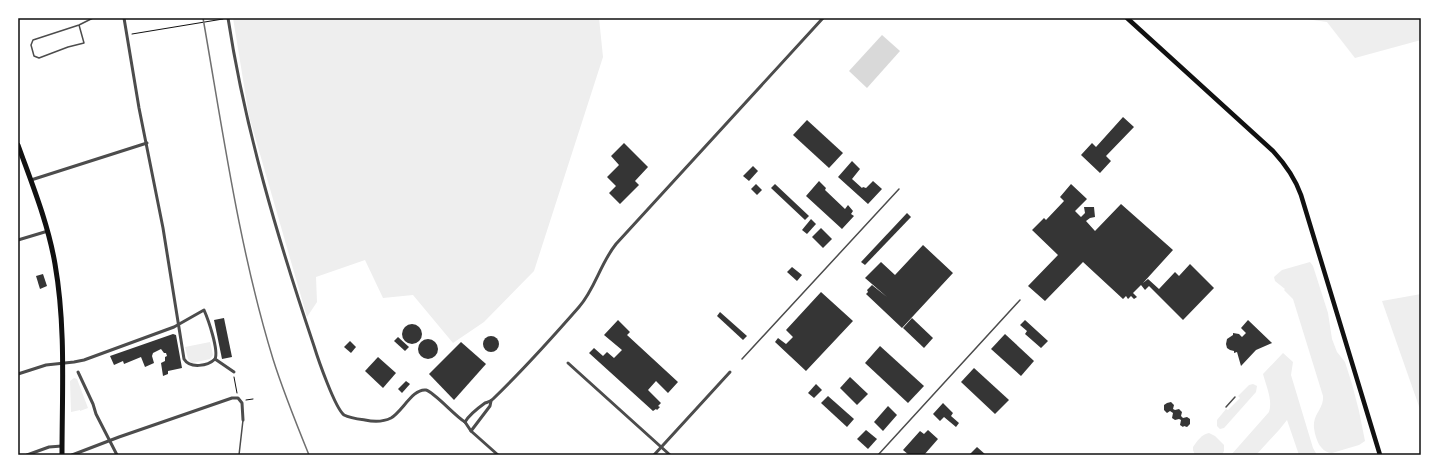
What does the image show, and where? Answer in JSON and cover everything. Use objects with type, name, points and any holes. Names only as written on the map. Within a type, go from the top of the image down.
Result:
[{"type":"main road","points":[[1127,18],[1273,151],[1293,177],[1303,201],[1380,455]]},
{"type":"main road","points":[[18,145],[48,231],[55,263],[60,298],[62,455]]},
{"type":"street","points":[[124,18],[184,359],[186,363],[193,366],[211,362],[215,359]]},
{"type":"street","points":[[228,18],[234,54],[256,149],[289,274],[324,374],[340,410],[345,415],[352,418],[375,422],[383,421],[394,416],[417,392],[426,390],[432,393],[457,417],[466,422],[471,430],[498,455]]},
{"type":"street","points":[[466,422],[468,416],[491,401],[512,380],[583,302],[593,286],[606,258],[616,244],[823,18]]},
{"type":"street","points":[[31,180],[147,143]]},
{"type":"street","points":[[18,240],[48,231]]},
{"type":"street","points":[[18,374],[46,365],[84,360],[179,324],[204,310],[214,343],[216,355],[215,359]]},
{"type":"street","points":[[215,359],[234,372]]},
{"type":"street","points":[[568,363],[670,455]]},
{"type":"street","points":[[78,372],[96,414],[117,455]]},
{"type":"street","points":[[654,455],[730,372]]},
{"type":"street","points":[[72,455],[232,398],[238,398],[240,400],[243,420]]},
{"type":"street","points":[[471,430],[490,406],[491,401]]},
{"type":"street","points":[[27,455],[50,446],[62,446]]},
{"type":"lane","points":[[79,26],[84,43],[68,47],[39,58],[34,56],[31,45],[33,40],[79,26],[93,18]]},
{"type":"lane","points":[[742,360],[899,189]]},
{"type":"lane","points":[[878,455],[1020,300]]},
{"type":"lane","points":[[1226,407],[1235,397]]},
{"type":"lane","points":[[239,455],[243,420]]},
{"type":"path","points":[[127,35],[218,20]]},
{"type":"path","points":[[234,372],[236,392],[240,400],[253,399]]},
{"type":"shaded area","points":[[233,18],[599,18],[603,57],[534,271],[484,322],[453,343],[413,295],[383,298],[365,260],[316,277],[317,302],[307,317],[249,116]]},
{"type":"shaded area","points":[[1299,18],[1421,18],[1421,40],[1355,58],[1327,22]]},
{"type":"shaded area","points":[[882,35],[900,51],[867,88],[849,71]]},
{"type":"shaded area","points":[[1310,262],[1313,266],[1328,313],[1332,339],[1337,352],[1345,362],[1352,384],[1365,441],[1359,445],[1332,453],[1326,452],[1322,448],[1318,442],[1314,429],[1314,423],[1323,400],[1323,396],[1293,299],[1284,290],[1285,289],[1275,281],[1274,277],[1282,270]]},
{"type":"shaded area","points":[[1421,294],[1421,412],[1382,301]]},
{"type":"shaded area","points":[[210,342],[213,355],[210,359],[192,363],[188,359],[185,347]]},
{"type":"shaded area","points":[[1283,353],[1293,362],[1291,375],[1313,448],[1317,455],[1299,455],[1287,420],[1256,455],[1231,455],[1269,412],[1270,398],[1263,374]]},
{"type":"shaded area","points":[[74,378],[77,379],[88,408],[71,412],[70,381]]},
{"type":"shaded area","points":[[1253,384],[1257,386],[1256,392],[1224,428],[1220,429],[1217,426],[1217,420],[1226,409],[1228,410],[1240,398],[1238,396],[1249,385]]},
{"type":"shaded area","points":[[1209,433],[1215,436],[1224,445],[1222,455],[1195,455],[1193,447],[1202,436]]},
{"type":"building","points":[[1123,117],[1134,127],[1106,156],[1111,161],[1100,173],[1081,155],[1092,143],[1096,147]]},
{"type":"building","points":[[807,120],[843,153],[829,168],[793,135]]},
{"type":"building","points":[[624,143],[648,167],[635,181],[639,185],[620,204],[609,193],[616,186],[607,177],[619,165],[611,156]]},
{"type":"building","points":[[852,161],[860,169],[852,179],[862,188],[866,188],[873,181],[882,189],[868,204],[838,177]]},
{"type":"building","points":[[753,166],[758,171],[749,181],[743,176]]},
{"type":"building","points":[[819,181],[826,188],[825,190],[845,209],[848,205],[853,211],[851,214],[854,216],[842,229],[806,196]]},
{"type":"building","points":[[756,184],[762,190],[757,195],[751,189]]},
{"type":"building","points":[[775,184],[809,216],[805,220],[771,188]]},
{"type":"building","points":[[1071,184],[1087,199],[1075,211],[1081,217],[1085,213],[1084,207],[1094,207],[1095,217],[1086,221],[1095,231],[1121,204],[1173,250],[1143,283],[1148,279],[1159,289],[1175,272],[1179,276],[1190,264],[1214,288],[1183,320],[1149,286],[1145,290],[1141,285],[1133,293],[1137,297],[1134,299],[1131,296],[1128,299],[1126,296],[1123,299],[1083,262],[1045,301],[1028,286],[1058,255],[1032,230],[1044,218],[1046,220],[1064,201],[1060,197]]},
{"type":"building","points":[[907,213],[911,217],[865,265],[861,262]]},
{"type":"building","points":[[811,219],[816,224],[807,234],[802,230]]},
{"type":"building","points":[[821,228],[832,239],[823,248],[812,237]]},
{"type":"building","points":[[923,245],[953,273],[902,328],[866,294],[868,292],[867,290],[872,285],[887,297],[865,278],[881,262],[895,275]]},
{"type":"building","points":[[792,267],[802,275],[797,281],[787,272]]},
{"type":"building","points":[[43,274],[47,286],[40,289],[36,276]]},
{"type":"building","points":[[821,292],[853,321],[806,371],[775,342],[778,338],[786,344],[793,337],[786,330]]},
{"type":"building","points":[[720,312],[747,336],[743,340],[717,316]]},
{"type":"building","points":[[224,318],[232,357],[222,359],[214,320]]},
{"type":"building","points":[[912,318],[933,338],[924,348],[903,328]]},
{"type":"building","points":[[618,320],[630,332],[627,335],[678,382],[668,393],[656,381],[648,390],[661,403],[657,410],[656,409],[653,411],[589,353],[594,348],[603,356],[607,352],[614,358],[622,350],[604,335]]},
{"type":"building","points":[[1025,320],[1048,341],[1041,348],[1025,334],[1027,331],[1020,325]]},
{"type":"building","points":[[1248,320],[1272,343],[1256,350],[1241,366],[1237,352],[1234,353],[1234,351],[1227,348],[1226,344],[1227,339],[1233,335],[1233,333],[1239,334],[1242,337],[1246,333],[1241,328]]},
{"type":"building","points":[[412,324],[419,327],[422,334],[419,341],[412,344],[405,341],[402,334],[405,327]]},
{"type":"building","points":[[173,334],[176,335],[182,368],[168,371],[168,374],[163,376],[161,363],[165,361],[165,357],[167,356],[161,349],[153,353],[152,356],[154,363],[145,367],[141,357],[124,364],[123,361],[114,365],[110,356]]},
{"type":"building","points":[[1005,334],[1034,361],[1021,376],[991,349]]},
{"type":"building","points":[[491,336],[498,341],[499,344],[494,351],[491,352],[484,347],[483,344],[488,337]]},
{"type":"building","points":[[398,337],[409,347],[405,351],[394,341]]},
{"type":"building","points":[[428,339],[435,342],[438,349],[435,356],[428,359],[421,356],[418,349],[421,342]]},
{"type":"building","points":[[350,341],[356,347],[351,353],[344,347]]},
{"type":"building","points":[[461,342],[486,364],[454,400],[429,374]]},
{"type":"building","points":[[880,346],[924,386],[908,403],[865,363]]},
{"type":"building","points":[[378,357],[396,373],[383,388],[365,371]]},
{"type":"building","points":[[974,368],[1009,400],[995,414],[961,382]]},
{"type":"building","points":[[850,377],[868,394],[857,405],[840,388]]},
{"type":"building","points":[[406,381],[410,384],[402,393],[398,389]]},
{"type":"building","points":[[816,384],[822,390],[814,398],[808,393]]},
{"type":"building","points":[[828,396],[854,419],[847,427],[821,403]]},
{"type":"building","points":[[1171,402],[1174,405],[1173,409],[1179,409],[1182,412],[1181,416],[1183,418],[1187,417],[1190,419],[1190,424],[1187,427],[1180,425],[1181,420],[1175,420],[1172,418],[1173,413],[1170,411],[1167,413],[1164,410],[1164,405]]},
{"type":"building","points":[[943,403],[953,413],[951,416],[959,423],[956,427],[944,417],[940,421],[933,414]]},
{"type":"building","points":[[888,406],[897,415],[883,431],[874,422]]},
{"type":"building","points":[[866,430],[877,439],[868,449],[857,439]]},
{"type":"building","points":[[928,430],[938,439],[924,455],[909,455],[903,450],[920,431],[924,434]]},
{"type":"building","points":[[977,447],[986,455],[969,455]]},
{"type":"railway","points":[[203,18],[241,232],[261,317],[277,371],[309,455]]}]
